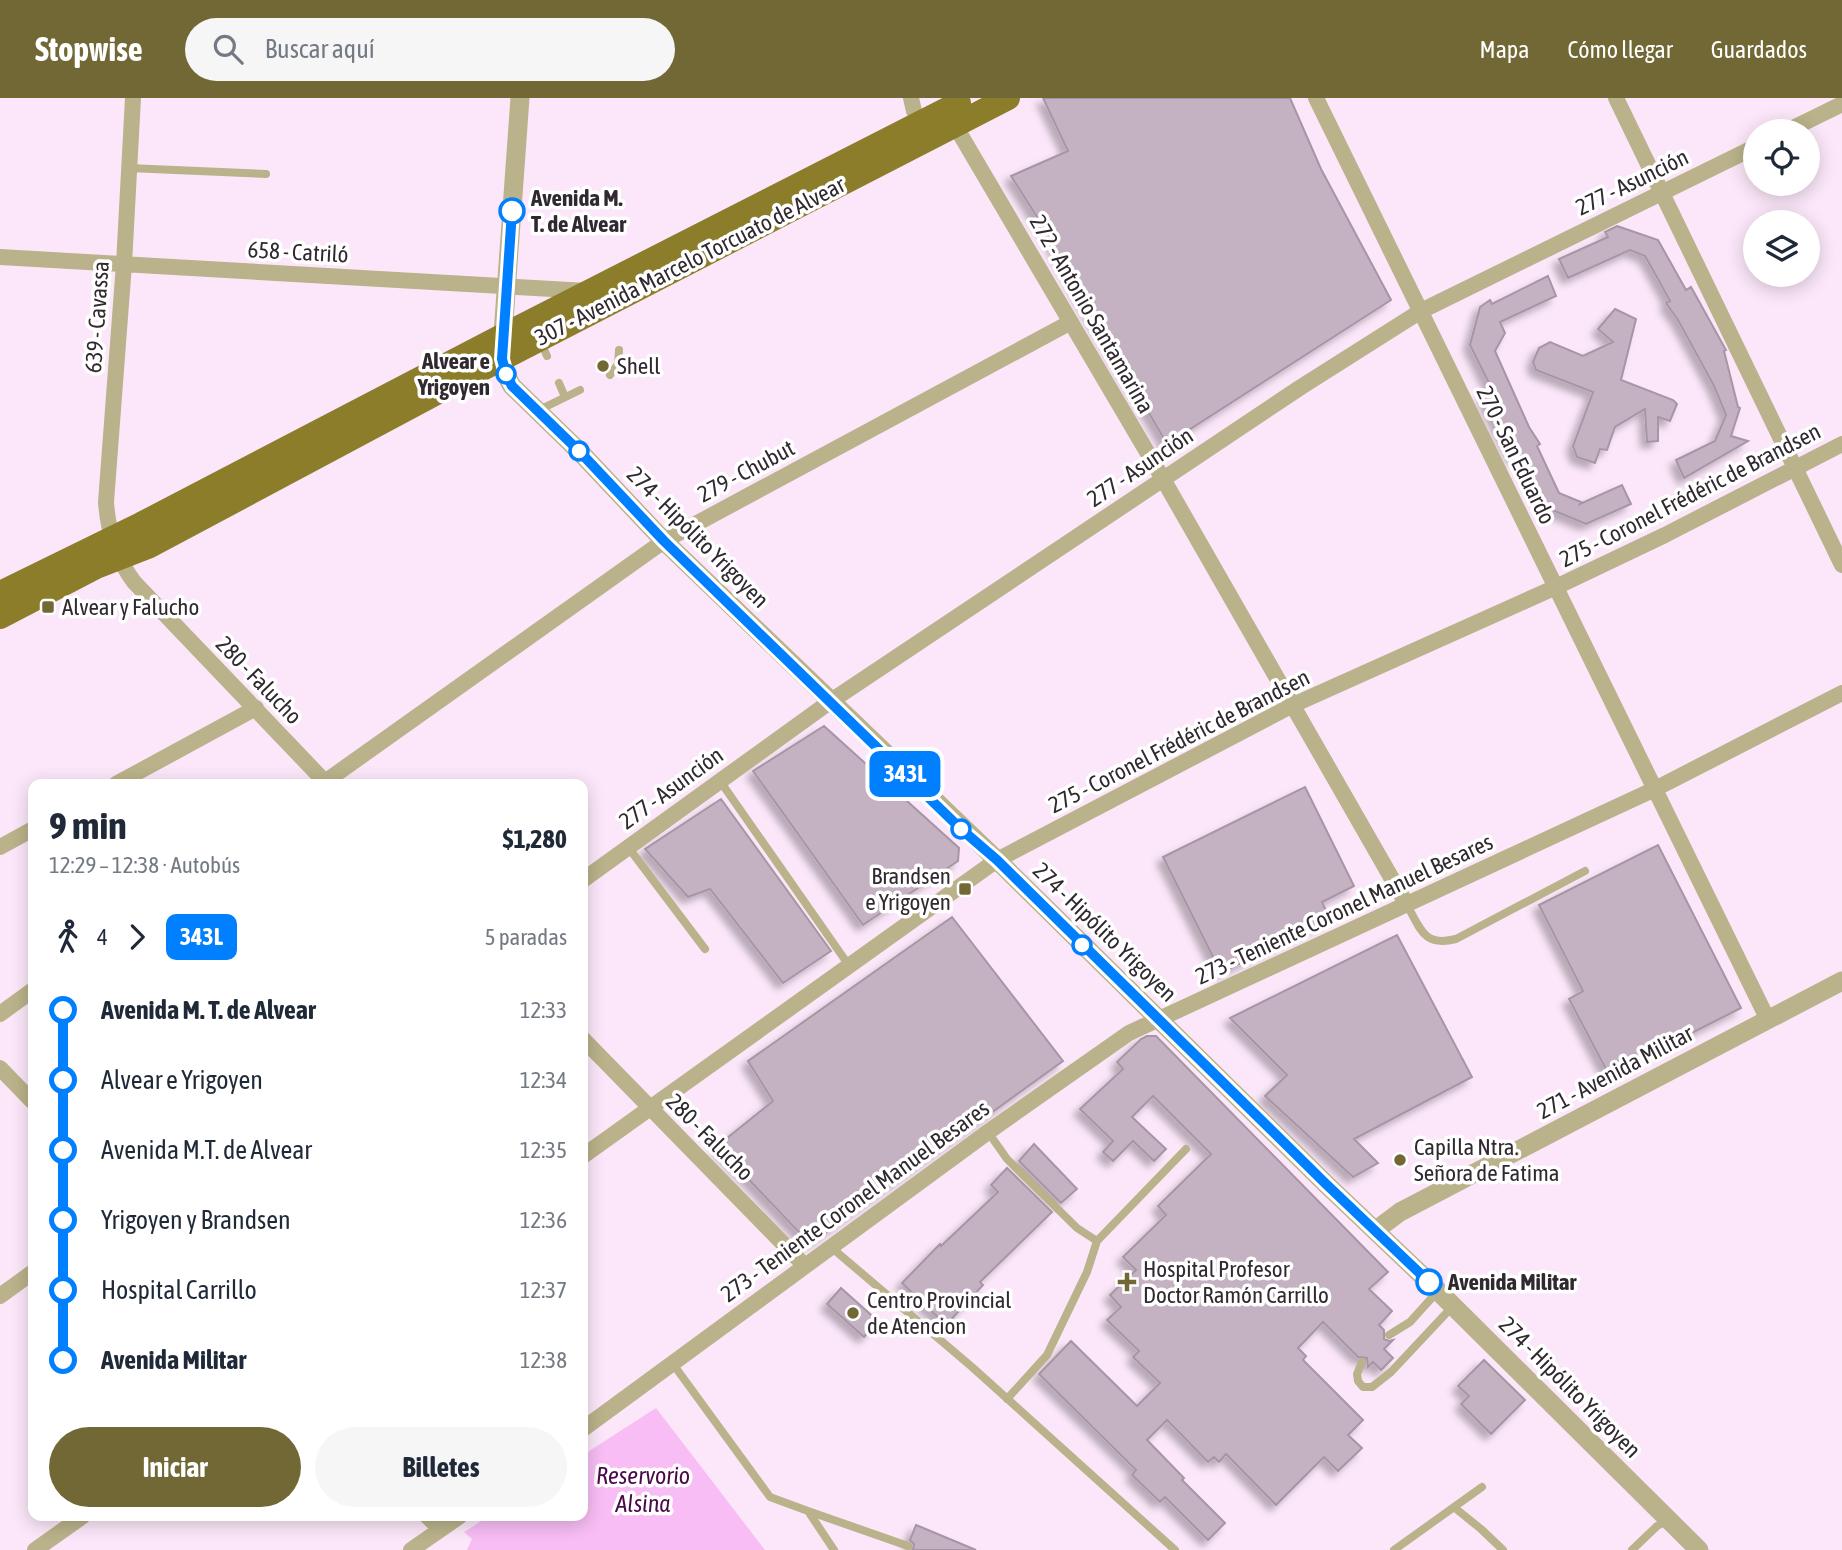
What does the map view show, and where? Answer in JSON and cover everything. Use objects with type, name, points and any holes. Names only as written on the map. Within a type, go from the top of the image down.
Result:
[{"type":"main road","name":"307 - Avenida Marcelo Torcuato de Alvear","points":[[951,117],[970,98]]},
{"type":"main road","name":"307 - Avenida Marcelo Torcuato de Alvear","points":[[6,597],[115,548],[502,347],[600,305],[951,117],[1008,98]]},
{"type":"main road","name":"307 - Avenida Marcelo Torcuato de Alvear","points":[[502,347],[543,348],[600,305]]},
{"type":"street","name":"639 - Cavassa","points":[[115,548],[106,502],[133,98]]},
{"type":"street","points":[[502,347],[520,98]]},
{"type":"street","points":[[911,98],[924,131]]},
{"type":"street","name":"270 - San Eduardo","points":[[1316,98],[1769,1020]]},
{"type":"street","points":[[1616,98],[1842,565]]},
{"type":"street","points":[[1811,119],[1842,104]]},
{"type":"street","name":"272 - Antonio Santamarina","points":[[951,117],[1163,479],[1407,905]]},
{"type":"street","name":"277 - Asunción","points":[[588,876],[831,701],[1163,479],[1421,311],[1743,153]]},
{"type":"street","name":"658 - Catriló","points":[[0,257],[506,287],[600,305]]},
{"type":"street","name":"279 - Chubut","points":[[331,779],[664,541],[1071,322]]},
{"type":"street","name":"274 - Hipólito Yrigoyen","points":[[502,347],[509,381],[664,541],[961,829],[997,860],[1699,1550]]},
{"type":"street","name":"275 - Coronel Frédéric de Brandsen","points":[[588,1152],[997,860],[1293,705],[1556,587],[1665,535],[1842,444]]},
{"type":"street","name":"280 - Falucho","points":[[115,548],[134,582],[321,779]]},
{"type":"street","name":"273 - Teniente Coronel Manuel Besares","points":[[588,1425],[988,1132],[1129,1033],[1655,789],[1842,693]]},
{"type":"street","points":[[125,779],[256,708]]},
{"type":"street","points":[[0,847],[28,832]]},
{"type":"street","name":"271 - Avenida Militar","points":[[1376,1230],[1400,1212],[1842,981]]},
{"type":"street","points":[[0,1014],[28,994]]},
{"type":"street","name":"280 - Falucho","points":[[588,1044],[805,1266]]},
{"type":"street","points":[[0,1068],[28,1097]]},
{"type":"street","points":[[0,1296],[28,1276]]},
{"type":"street","points":[[35,1550],[76,1521]]},
{"type":"street","points":[[432,1521],[440,1529]]},
{"type":"street","points":[[411,1550],[452,1521]]},
{"type":"lane","points":[[129,168],[265,174]]},
{"type":"lane","points":[[611,375],[618,364],[619,350]]},
{"type":"lane","points":[[559,383],[565,397]]},
{"type":"lane","points":[[536,411],[580,390]]},
{"type":"lane","points":[[720,781],[850,967]]},
{"type":"lane","points":[[628,847],[705,949]]},
{"type":"lane","points":[[1407,905],[1424,936],[1430,940],[1446,941],[1456,939],[1585,871]]},
{"type":"lane","points":[[988,1132],[1007,1159],[1077,1227],[1097,1241]]},
{"type":"lane","points":[[1007,1399],[1047,1355],[1087,1272],[1097,1241],[1186,1149]]},
{"type":"lane","points":[[832,1248],[1007,1399],[1174,1550]]},
{"type":"lane","points":[[1389,1335],[1410,1322],[1438,1291]]},
{"type":"lane","points":[[1363,1362],[1357,1374],[1358,1381],[1363,1387],[1372,1387],[1391,1372],[1453,1306]]},
{"type":"lane","points":[[673,1364],[770,1497],[908,1546]]},
{"type":"lane","points":[[1394,1550],[1482,1487]]},
{"type":"lane","points":[[1455,1508],[1503,1550]]},
{"type":"lane","points":[[808,1511],[834,1550]]},
{"type":"lane","points":[[1632,1550],[1657,1526],[1669,1521]]},
{"type":"water","name":"Reservorio Alsina","points":[[656,1408],[765,1550],[467,1550],[472,1539],[464,1532],[481,1521],[588,1521],[588,1452]]},
{"type":"building","points":[[1043,98],[1290,98],[1321,169],[1391,300],[1167,444],[1081,297],[1049,236],[1011,176],[1068,151]]},
{"type":"building","points":[[1617,226],[1658,240],[1686,290],[1691,287],[1726,350],[1724,351],[1740,408],[1731,436],[1748,441],[1684,478],[1676,460],[1715,441],[1726,415],[1714,386],[1666,303],[1670,301],[1645,256],[1630,250],[1568,278],[1559,259],[1608,237],[1605,232]]},
{"type":"building","points":[[1548,276],[1556,296],[1500,322],[1505,333],[1495,351],[1529,427],[1540,444],[1537,446],[1559,493],[1581,502],[1580,504],[1622,485],[1631,504],[1586,524],[1545,507],[1520,456],[1515,459],[1489,408],[1483,394],[1492,389],[1470,345],[1480,307],[1490,300],[1492,304]]},
{"type":"building","points":[[1615,309],[1636,319],[1621,380],[1673,400],[1677,404],[1670,421],[1658,417],[1658,441],[1647,442],[1645,409],[1615,427],[1607,450],[1600,449],[1595,463],[1577,457],[1573,446],[1593,392],[1536,370],[1533,362],[1539,348],[1550,342],[1583,356],[1613,342],[1598,329]]},
{"type":"building","points":[[824,726],[959,848],[958,861],[863,925],[753,771]]},
{"type":"building","points":[[1305,787],[1354,886],[1322,902],[1330,919],[1221,973],[1163,857]]},
{"type":"building","points":[[721,799],[831,951],[783,983],[710,889],[688,897],[645,849]]},
{"type":"building","points":[[1658,845],[1741,1008],[1609,1075],[1569,999],[1583,991],[1539,905]]},
{"type":"building","points":[[952,917],[1063,1061],[810,1244],[717,1146],[773,1101],[748,1061]]},
{"type":"building","points":[[1397,935],[1472,1077],[1354,1139],[1378,1163],[1353,1177],[1265,1096],[1287,1075],[1230,1018]]},
{"type":"building","points":[[1147,1036],[1156,1036],[1388,1272],[1369,1289],[1392,1311],[1379,1325],[1384,1330],[1384,1339],[1393,1340],[1384,1349],[1393,1358],[1381,1370],[1373,1362],[1368,1367],[1367,1358],[1358,1357],[1323,1322],[1298,1348],[1306,1356],[1303,1360],[1363,1420],[1348,1435],[1362,1448],[1338,1471],[1324,1457],[1276,1505],[1226,1454],[1219,1462],[1214,1457],[1208,1462],[1167,1420],[1147,1440],[1225,1523],[1208,1540],[1165,1497],[1160,1502],[1132,1475],[1136,1470],[1039,1374],[1071,1341],[1137,1406],[1160,1383],[1133,1357],[1139,1351],[1107,1320],[1121,1307],[1110,1295],[1136,1270],[1123,1257],[1166,1215],[1158,1206],[1211,1154],[1153,1096],[1132,1117],[1166,1149],[1154,1161],[1133,1141],[1113,1161],[1103,1152],[1113,1141],[1080,1109],[1123,1069],[1117,1062]]},
{"type":"building","points":[[1034,1144],[1077,1189],[1061,1203],[1019,1161]]},
{"type":"building","points":[[1007,1168],[1052,1212],[980,1282],[983,1285],[946,1325],[902,1283],[940,1244],[941,1246],[998,1192],[991,1185]]},
{"type":"building","name":"Centro Provincial de Atencion","points":[[841,1288],[878,1321],[864,1337],[827,1304]]},
{"type":"building","points":[[1484,1360],[1525,1400],[1491,1434],[1461,1404],[1469,1396],[1458,1386]]},
{"type":"building","points":[[916,1525],[976,1550],[913,1550],[914,1544],[910,1540]]},
{"type":"bus line","name":"343L","points":[[512,211],[502,336],[502,359],[512,386],[580,452],[664,541],[961,829],[997,860],[1429,1282]]},
{"type":"place","name":"Avenida M. T. de Alvear","points":[[512,211]]},
{"type":"place","name":"Shell","points":[[603,366]]},
{"type":"place","name":"Alvear e Yrigoyen","points":[[506,374]]},
{"type":"place","name":"Alvear y Falucho","points":[[48,607]]},
{"type":"place","name":"Brandsen e Yrigoyen","points":[[965,889]]},
{"type":"place","name":"Capilla Ntra. Señora de Fatima","points":[[1400,1160]]},
{"type":"place","name":"Hospital Profesor Doctor Ramón Carrillo","points":[[1127,1282]]},
{"type":"place","name":"Avenida Militar","points":[[1429,1282]]},
{"type":"place","name":"Centro Provincial de Atencion","points":[[853,1313]]}]
